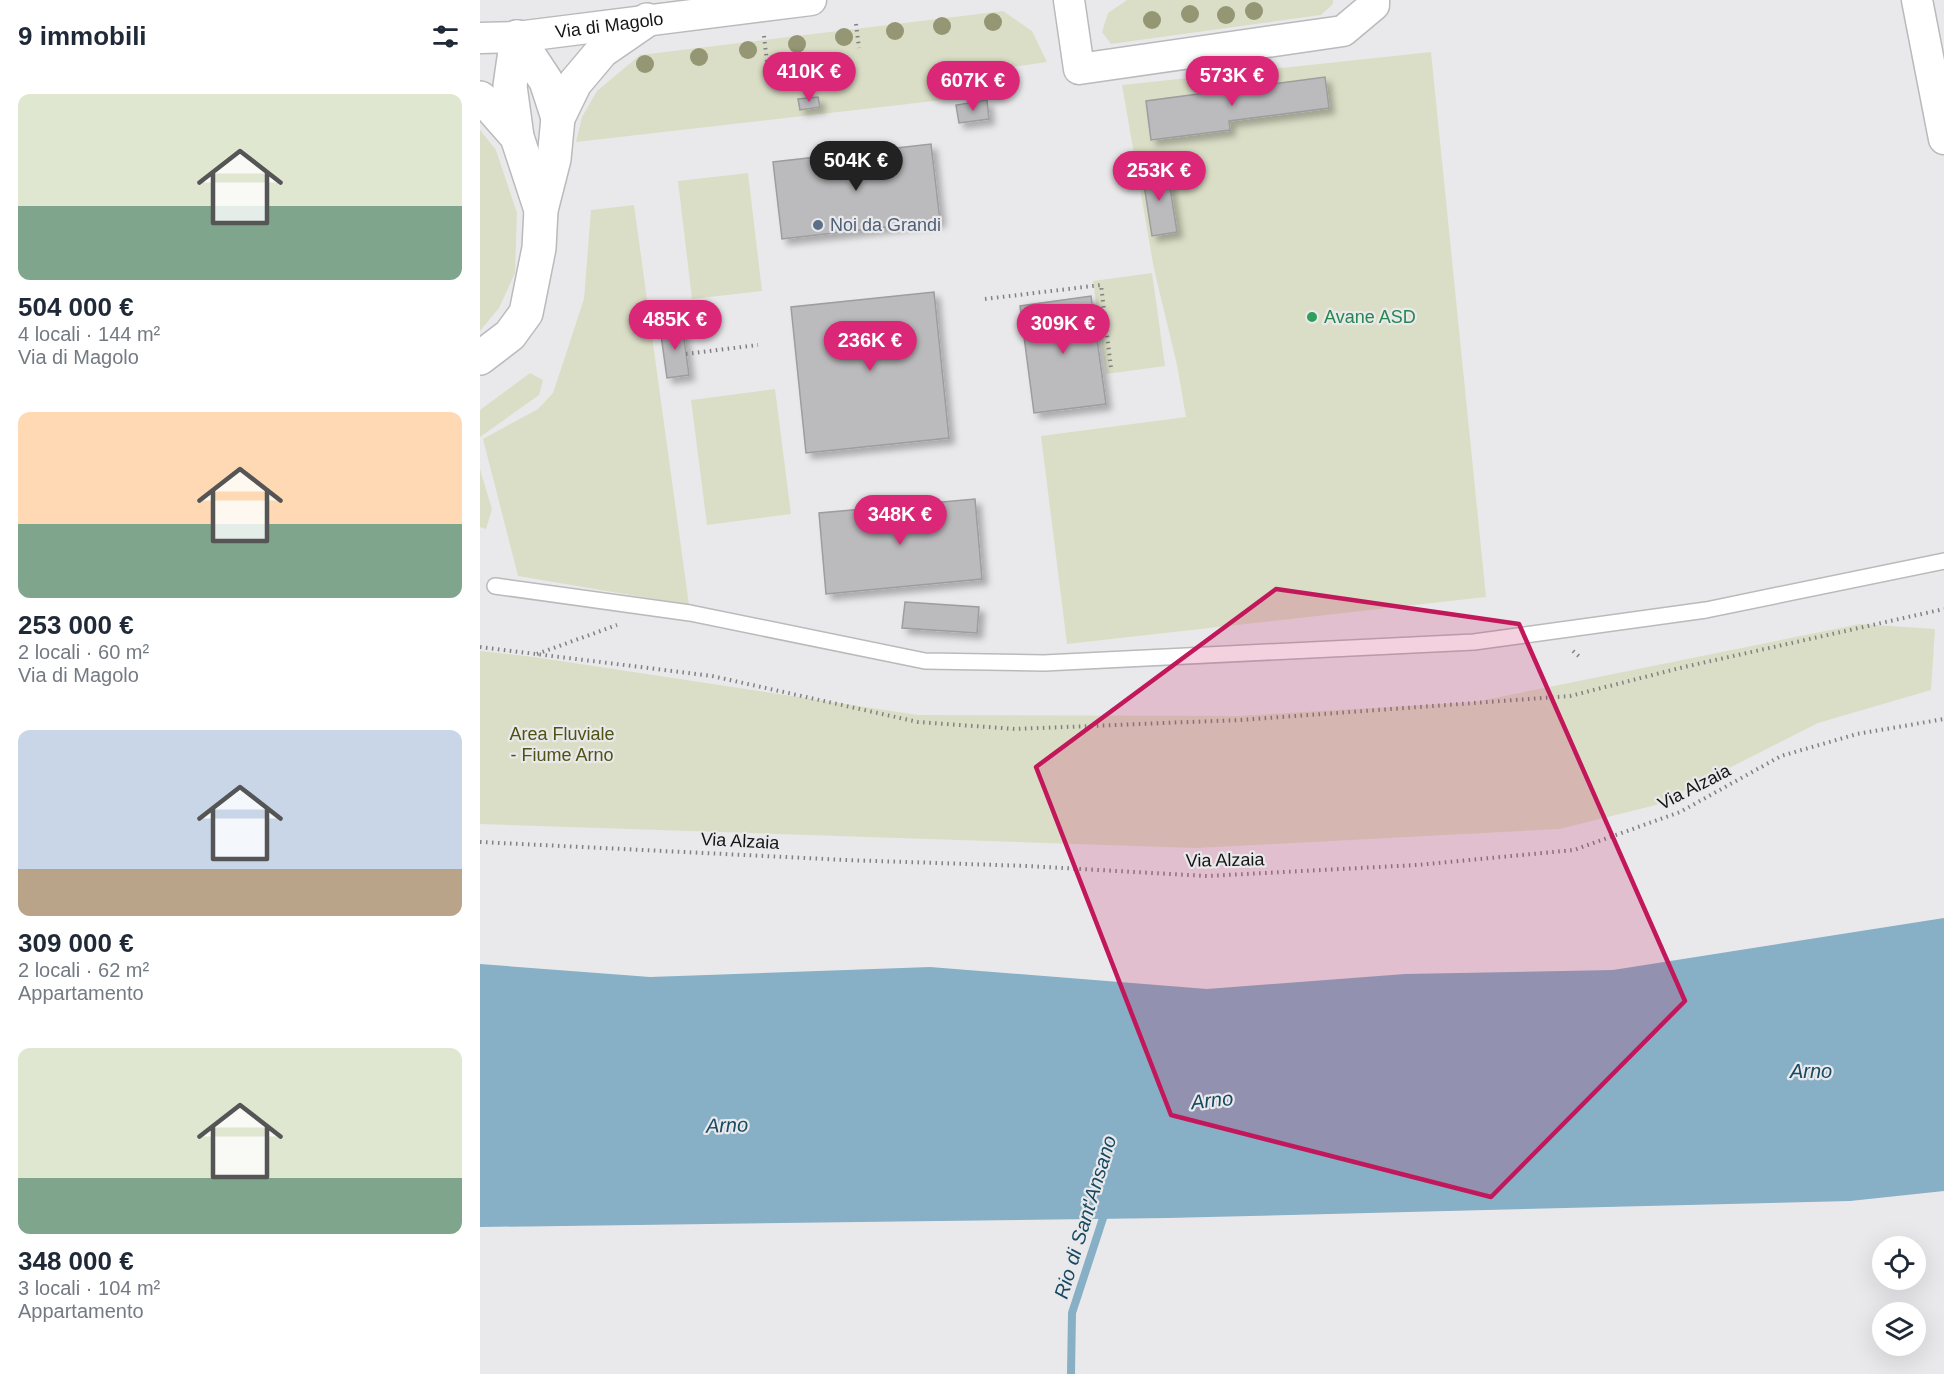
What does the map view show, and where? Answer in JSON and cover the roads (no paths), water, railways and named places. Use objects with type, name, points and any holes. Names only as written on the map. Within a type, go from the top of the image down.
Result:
[{"type":"main road","points":[[480,358],[510,335],[526,313],[538,248],[541,210],[554,159],[558,118],[575,84],[591,63],[602,51],[647,20]]},
{"type":"main road","points":[[517,37],[546,81],[558,118]]},
{"type":"main road","points":[[517,37],[510,86],[517,137],[541,210]]},
{"type":"main road","points":[[480,98],[517,137]]},
{"type":"street","name":"Via di Magolo","points":[[480,38],[517,37],[647,20],[728,5],[811,0]]},
{"type":"street","points":[[1069,0],[1079,69],[1343,31],[1374,5],[1374,0]]},
{"type":"street","points":[[1917,0],[1944,139]]},
{"type":"lane","points":[[495,586],[663,609],[925,661],[1044,663],[1474,642],[1706,610],[1944,561]]},
{"type":"water","name":"Arno","points":[[1944,918],[1944,1191],[1850,1201],[1167,1218],[480,1227],[480,964],[650,977],[930,967],[1207,989],[1405,974],[1613,970]]},
{"type":"waterway","name":"Rio di Sant'Ansano","points":[[1071,1374],[1072,1313],[1106,1209]]},
{"type":"place","name":"Noi da Grandi","points":[[818,225]]},
{"type":"place","name":"Avane ASD","points":[[1312,317]]},
{"type":"park label","name":"Area Fluviale - Fiume Arno","points":[[562,744]]}]
